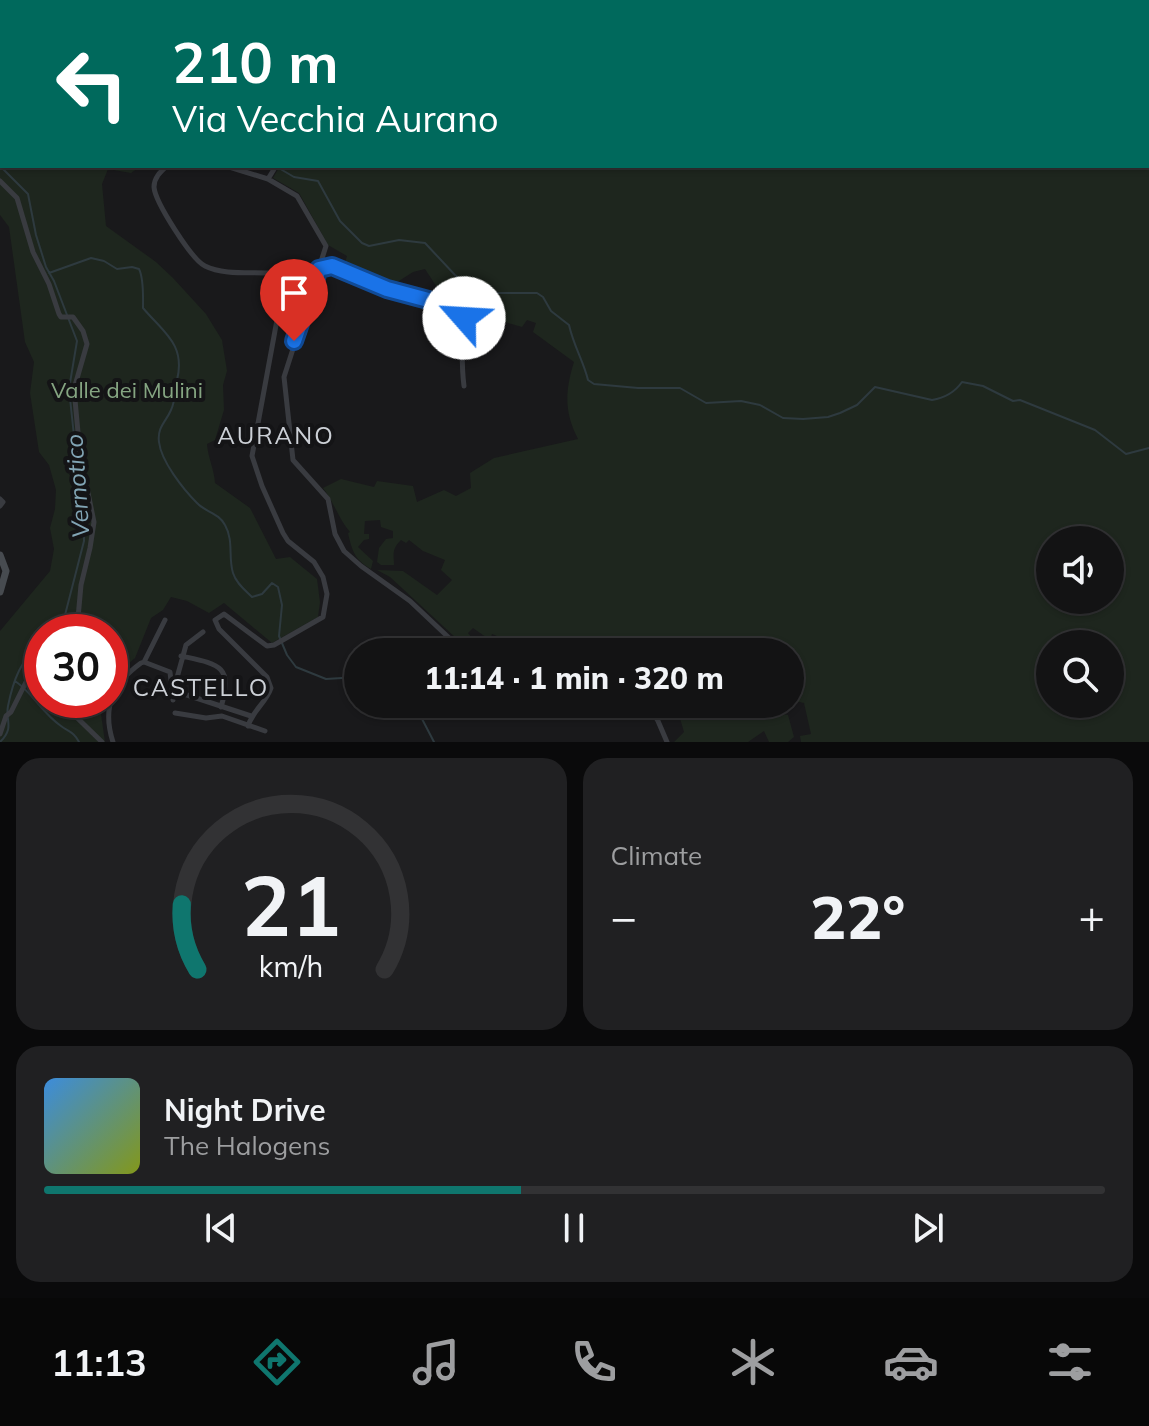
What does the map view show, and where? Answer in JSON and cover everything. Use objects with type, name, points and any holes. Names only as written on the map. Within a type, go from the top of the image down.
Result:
[{"type":"main road","points":[[0,555],[6,571],[0,592]]},
{"type":"street","points":[[165,168],[154,184],[157,200],[200,263],[218,271],[273,275],[279,283],[280,295],[252,456],[283,533],[288,541],[314,562],[326,585],[324,613],[315,622],[274,645],[267,646],[224,614],[215,620],[219,629],[267,677],[271,688],[268,697],[251,716],[248,726]]},
{"type":"street","points":[[232,168],[268,179],[297,196],[326,246],[284,377],[291,456],[328,499],[335,534],[344,551],[400,592],[449,638]]},
{"type":"street","points":[[268,179],[274,169]]},
{"type":"street","points":[[0,181],[17,198],[33,252],[59,314],[69,317],[87,344],[74,389],[80,454],[94,522],[78,614]]},
{"type":"street","points":[[319,269],[332,266],[387,289],[432,301],[464,317],[461,370],[464,386]]},
{"type":"street","points":[[280,295],[310,298]]},
{"type":"street","points":[[113,742],[106,714],[122,679],[144,662],[165,620]]},
{"type":"street","points":[[173,700],[181,656],[186,645],[203,632]]},
{"type":"street","points":[[181,656],[211,664],[223,672],[228,682],[221,707]]},
{"type":"street","points":[[144,662],[170,672],[181,693],[251,716]]},
{"type":"street","points":[[0,734],[24,686]]},
{"type":"street","points":[[175,713],[206,718],[222,716],[265,731]]},
{"type":"street","points":[[77,718],[102,742]]},
{"type":"street","points":[[656,718],[667,742]]},
{"type":"green space","name":"Valle dei Mulini","points":[[0,168],[138,168],[131,173],[108,169],[102,184],[106,226],[173,278],[206,314],[222,340],[227,371],[223,385],[224,410],[215,440],[207,444],[215,483],[250,508],[276,559],[290,557],[317,579],[318,617],[272,643],[224,603],[209,613],[187,601],[171,597],[163,610],[151,618],[135,658],[128,664],[128,614],[24,614],[24,718],[102,718],[105,742],[0,742],[0,631],[50,571],[54,549],[50,528],[56,490],[49,465],[39,452],[30,393],[34,362],[25,342],[9,227],[0,215]]},
{"type":"green space","points":[[279,168],[1149,168],[1149,742],[801,742],[800,736],[811,734],[804,703],[804,638],[502,638],[492,634],[487,638],[473,628],[468,633],[472,638],[456,638],[390,577],[377,570],[403,571],[437,595],[452,580],[441,570],[445,560],[423,551],[409,540],[406,543],[401,540],[394,550],[394,565],[381,565],[377,562],[379,548],[386,539],[393,538],[393,531],[381,527],[380,520],[365,521],[364,534],[369,534],[369,539],[358,547],[373,561],[371,569],[355,554],[350,532],[323,488],[341,479],[374,487],[377,481],[413,486],[417,502],[444,490],[456,496],[471,488],[470,473],[494,458],[578,439],[570,420],[567,401],[574,362],[533,332],[536,323],[527,320],[522,327],[481,315],[468,317],[442,302],[442,295],[425,269],[413,272],[391,286],[344,266],[347,256],[328,245],[299,193],[273,178]]},
{"type":"green space","points":[[680,718],[789,718],[794,737],[788,742],[769,742],[764,731],[748,742],[674,742],[684,732]]},
{"type":"waterway","name":"Vernotico","points":[[2,168],[28,194],[46,267],[77,341],[69,389],[77,464],[83,485],[84,541],[65,614]]},
{"type":"waterway","points":[[279,168],[294,177],[318,181],[340,221],[362,243],[369,246],[399,240],[425,243],[455,275],[470,286],[498,293],[537,293],[543,297],[551,311],[569,325],[588,380],[594,384],[680,388],[706,403],[741,401],[760,405],[783,418],[803,419],[840,413],[857,405],[875,387],[932,400],[949,394],[962,382],[983,386],[1013,401],[1020,400],[1095,430],[1126,454],[1149,448]]},
{"type":"waterway","points":[[49,273],[91,258],[117,269],[139,269],[143,308],[171,340],[178,357],[174,402],[159,437],[168,466],[197,503],[225,525],[233,573],[241,586],[252,597],[262,594],[272,583],[278,587],[282,605],[279,636],[296,667],[326,679],[344,678]]},
{"type":"waterway","name":"Vernotico","points":[[0,742],[8,728],[7,711],[15,679],[24,662]]},
{"type":"waterway","points":[[15,681],[79,742]]},
{"type":"waterway","points":[[422,718],[434,742]]},
{"type":"district","name":"AURANO","points":[[276,436]]},
{"type":"district","name":"CASTELLO","points":[[201,688]]},
{"type":"route","points":[[294,341],[319,269],[325,266],[332,266],[387,289],[432,301],[464,318]]}]
